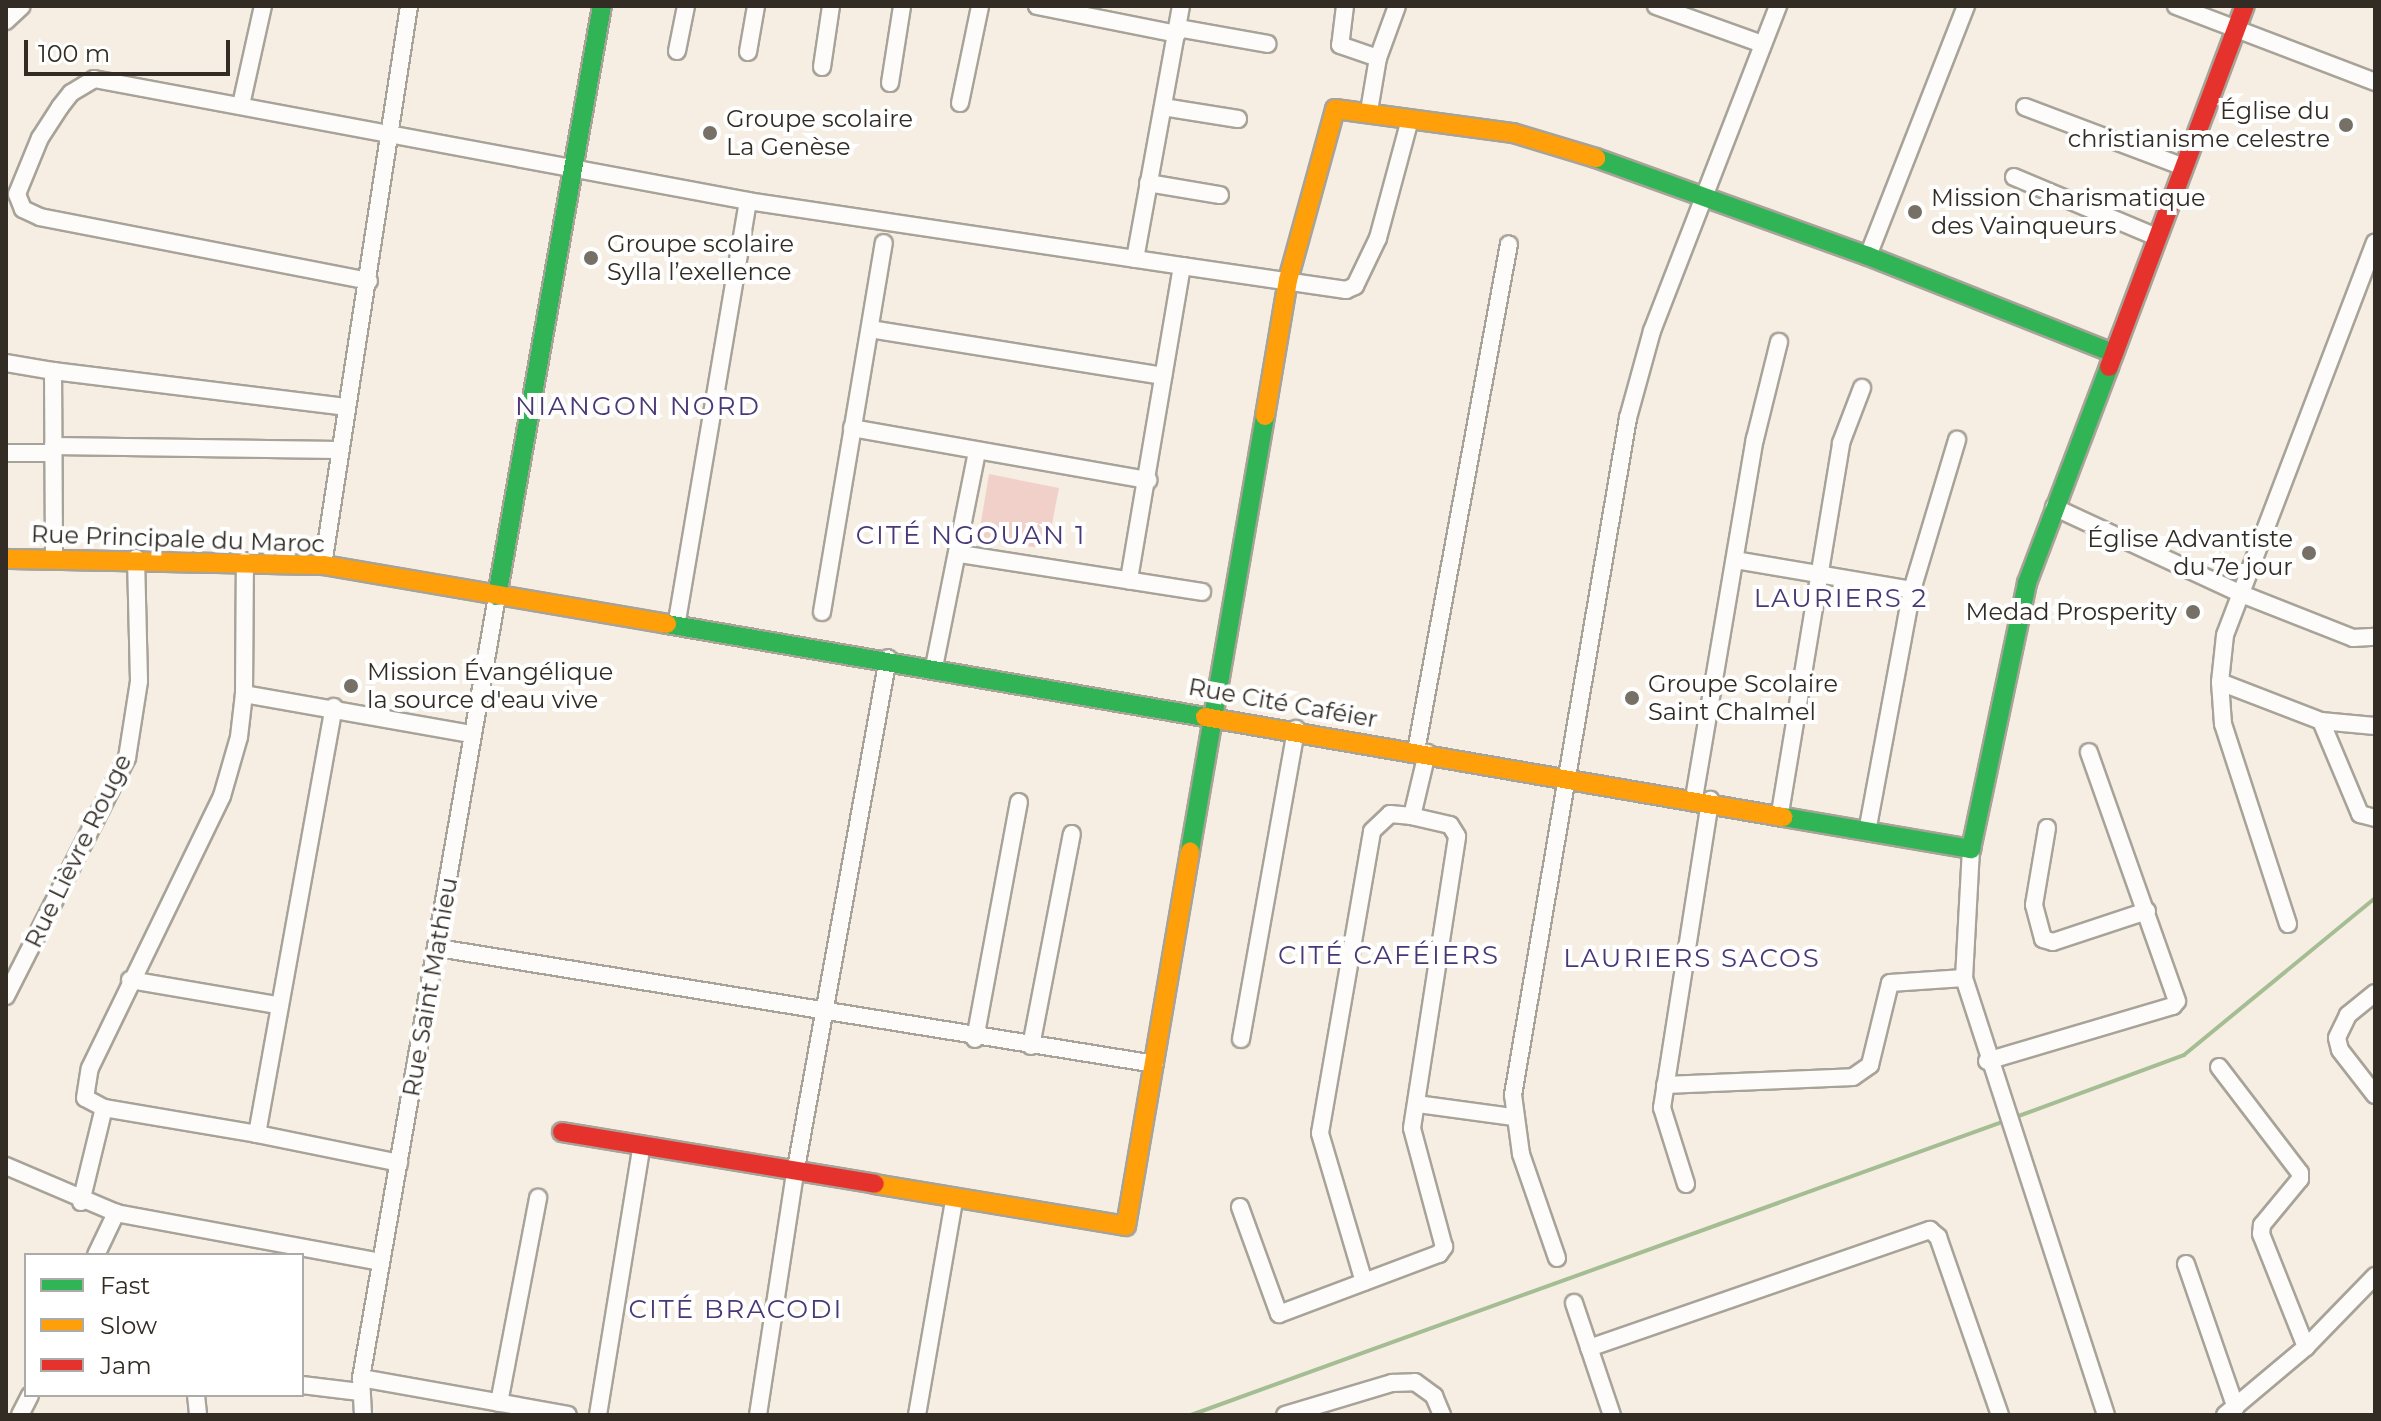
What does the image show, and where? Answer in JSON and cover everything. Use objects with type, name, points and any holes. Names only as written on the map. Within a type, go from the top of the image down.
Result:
[{"type":"street","points":[[241,105],[263,6]]},
{"type":"street","points":[[323,565],[409,6]]},
{"type":"street","points":[[497,596],[602,6]]},
{"type":"street","points":[[677,51],[686,6]]},
{"type":"street","points":[[748,52],[756,6]]},
{"type":"street","points":[[822,67],[831,6]]},
{"type":"street","points":[[890,83],[902,6]]},
{"type":"street","points":[[960,103],[980,6]]},
{"type":"street","points":[[1037,6],[1268,44]]},
{"type":"street","points":[[1135,259],[1181,6]]},
{"type":"street","points":[[1345,6],[1340,45],[1378,58]]},
{"type":"street","points":[[1369,111],[1378,58],[1397,6]]},
{"type":"street","points":[[1656,6],[1762,44]]},
{"type":"street","points":[[1557,1258],[1521,1154],[1513,1117],[1513,1095],[1628,418],[1652,331],[1778,6]]},
{"type":"street","points":[[1868,256],[1966,6]]},
{"type":"street","points":[[2176,6],[2375,82]]},
{"type":"street","points":[[2106,1415],[1987,1061],[1964,978],[1971,849],[2019,615],[2054,507],[2245,6]]},
{"type":"street","points":[[6,21],[21,7]]},
{"type":"street","points":[[369,281],[40,217],[19,203],[40,138],[85,81],[392,131],[572,170],[748,201],[1346,290],[1362,278],[1378,238],[1410,119]]},
{"type":"street","points":[[1163,107],[1238,119]]},
{"type":"street","points":[[2025,107],[2184,167]]},
{"type":"street","points":[[562,1132],[641,1149],[1126,1226],[1288,280],[1332,113],[1339,108],[1513,133],[1572,149],[1704,200],[1868,256],[2113,353]]},
{"type":"street","points":[[2014,177],[2157,237]]},
{"type":"street","points":[[1148,183],[1220,195]]},
{"type":"street","points":[[676,626],[748,201]]},
{"type":"street","points":[[822,612],[884,243]]},
{"type":"street","points":[[2288,924],[2236,769],[2220,682],[2225,635],[2375,243]]},
{"type":"street","points":[[1412,816],[1509,244]]},
{"type":"street","points":[[1129,581],[1182,266]]},
{"type":"street","points":[[870,329],[1163,376]]},
{"type":"street","points":[[1686,1184],[1663,1115],[1665,1085],[1735,560],[1755,439],[1779,342]]},
{"type":"street","points":[[6,363],[346,407]]},
{"type":"street","points":[[53,371],[54,556]]},
{"type":"street","points":[[1780,813],[1822,575],[1841,443],[1862,388]]},
{"type":"street","points":[[852,428],[1148,480]]},
{"type":"street","points":[[1867,832],[1912,590],[1957,440]]},
{"type":"street","points":[[6,453],[52,450],[339,450]]},
{"type":"street","points":[[934,667],[960,554],[977,451]]},
{"type":"street","points":[[2054,507],[2239,593],[2353,638],[2375,637]]},
{"type":"street","points":[[960,554],[1202,592]]},
{"type":"street","name":"Rue Principale du Maroc","points":[[6,559],[54,556],[323,565],[586,610]]},
{"type":"street","name":"Rue Lièvre Rouge","points":[[6,996],[127,758],[139,681],[136,558]]},
{"type":"street","points":[[1735,560],[1912,590]]},
{"type":"street","points":[[245,561],[244,694],[222,796],[130,980],[84,1086],[85,1098],[104,1108],[257,1134],[399,1163]]},
{"type":"street","name":"Rue Saint Mathieu","points":[[363,1415],[360,1385],[497,596]]},
{"type":"street","name":"Rue Cité Caféier","points":[[586,610],[888,658],[1567,775],[1971,849]]},
{"type":"street","points":[[758,1415],[795,1174],[888,658]]},
{"type":"street","points":[[2220,682],[2321,721],[2375,726]]},
{"type":"street","points":[[244,694],[334,707],[472,734]]},
{"type":"street","points":[[257,1134],[277,1005],[334,707]]},
{"type":"street","points":[[2321,721],[2360,814],[2375,818]]},
{"type":"street","points":[[1241,1039],[1296,729]]},
{"type":"street","points":[[1987,1061],[2173,1006],[2178,994],[2089,752]]},
{"type":"street","points":[[975,1039],[1019,802]]},
{"type":"street","points":[[1240,1207],[1279,1314],[1439,1254],[1444,1247],[1412,1128],[1457,836],[1450,825],[1390,814],[1372,831],[1320,1133],[1364,1282]]},
{"type":"street","points":[[2047,828],[2034,905],[2043,939],[2053,942],[2147,911]]},
{"type":"street","points":[[1031,1046],[1072,834]]},
{"type":"street","points":[[438,948],[975,1039],[1155,1064]]},
{"type":"street","points":[[1665,1085],[1853,1077],[1870,1065],[1890,983],[1964,978]]},
{"type":"street","points":[[130,980],[277,1005]]},
{"type":"street","points":[[2375,993],[2348,1015],[2337,1038],[2340,1050],[2375,1095]]},
{"type":"street","points":[[2219,1067],[2300,1173],[2261,1234],[2306,1347]]},
{"type":"street","points":[[1417,1104],[1513,1117]]},
{"type":"street","points":[[81,1202],[104,1108]]},
{"type":"street","points":[[598,1415],[641,1149]]},
{"type":"street","points":[[6,1166],[81,1202],[116,1213],[381,1262]]},
{"type":"street","points":[[500,1407],[538,1198]]},
{"type":"street","points":[[917,1415],[954,1201]]},
{"type":"street","points":[[97,1253],[116,1213]]},
{"type":"street","points":[[1589,1348],[1930,1230],[1938,1237],[2000,1415]]},
{"type":"street","points":[[2186,1264],[2231,1412],[2306,1347],[2375,1276]]},
{"type":"street","points":[[1574,1303],[1612,1415]]},
{"type":"street","points":[[1285,1415],[1392,1383],[1415,1382],[1434,1396],[1442,1415]]},
{"type":"street","points":[[304,1385],[360,1385],[568,1415]]},
{"type":"street","points":[[20,1415],[29,1397]]},
{"type":"shaded area","points":[[989,474],[1059,488],[1047,549],[984,540],[979,534]]},
{"type":"waterway","points":[[2013,1118],[2184,1055],[2375,898]]},
{"type":"waterway","points":[[1191,1415],[2005,1121]]},
{"type":"traffic: fast","points":[[497,596],[602,6]]},
{"type":"traffic: fast","points":[[1596,158],[1868,256],[2113,353]]},
{"type":"traffic: fast","points":[[1783,817],[1971,849],[2027,583],[2109,367]]},
{"type":"traffic: fast","points":[[1190,851],[1265,416]]},
{"type":"traffic: fast","points":[[667,624],[1205,717]]},
{"type":"traffic: slow","points":[[1265,416],[1288,280],[1335,109],[1513,133],[1596,158]]},
{"type":"traffic: slow","points":[[6,559],[323,565],[667,624]]},
{"type":"traffic: slow","points":[[1205,717],[1783,817]]},
{"type":"traffic: slow","points":[[875,1184],[1126,1226],[1190,851]]},
{"type":"traffic: jam","points":[[2109,367],[2245,6]]},
{"type":"traffic: jam","points":[[562,1132],[875,1184]]},
{"type":"place","name":"Église du christianisme celestre","points":[[2346,125]]},
{"type":"place","name":"Groupe scolaire La Genèse","points":[[710,133]]},
{"type":"place","name":"Mission Charismatique des Vainqueurs","points":[[1915,212]]},
{"type":"place","name":"Groupe scolaire Sylla l’exellence","points":[[591,258]]},
{"type":"place","name":"Église Advantiste du 7e jour","points":[[2309,553]]},
{"type":"place","name":"Medad Prosperity","points":[[2193,612]]},
{"type":"place","name":"Mission Évangélique la source d'eau vive","points":[[351,686]]},
{"type":"place","name":"Groupe Scolaire Saint Chalmel","points":[[1632,698]]},
{"type":"district","name":"NIANGON NORD","points":[[638,407]]},
{"type":"district","name":"CITÉ NGOUAN 1","points":[[971,536]]},
{"type":"district","name":"LAURIERS 2","points":[[1841,599]]},
{"type":"district","name":"CITÉ CAFÉIERS","points":[[1389,956]]},
{"type":"district","name":"LAURIERS SACOS","points":[[1692,959]]},
{"type":"district","name":"CITÉ BRACODI","points":[[736,1310]]}]
